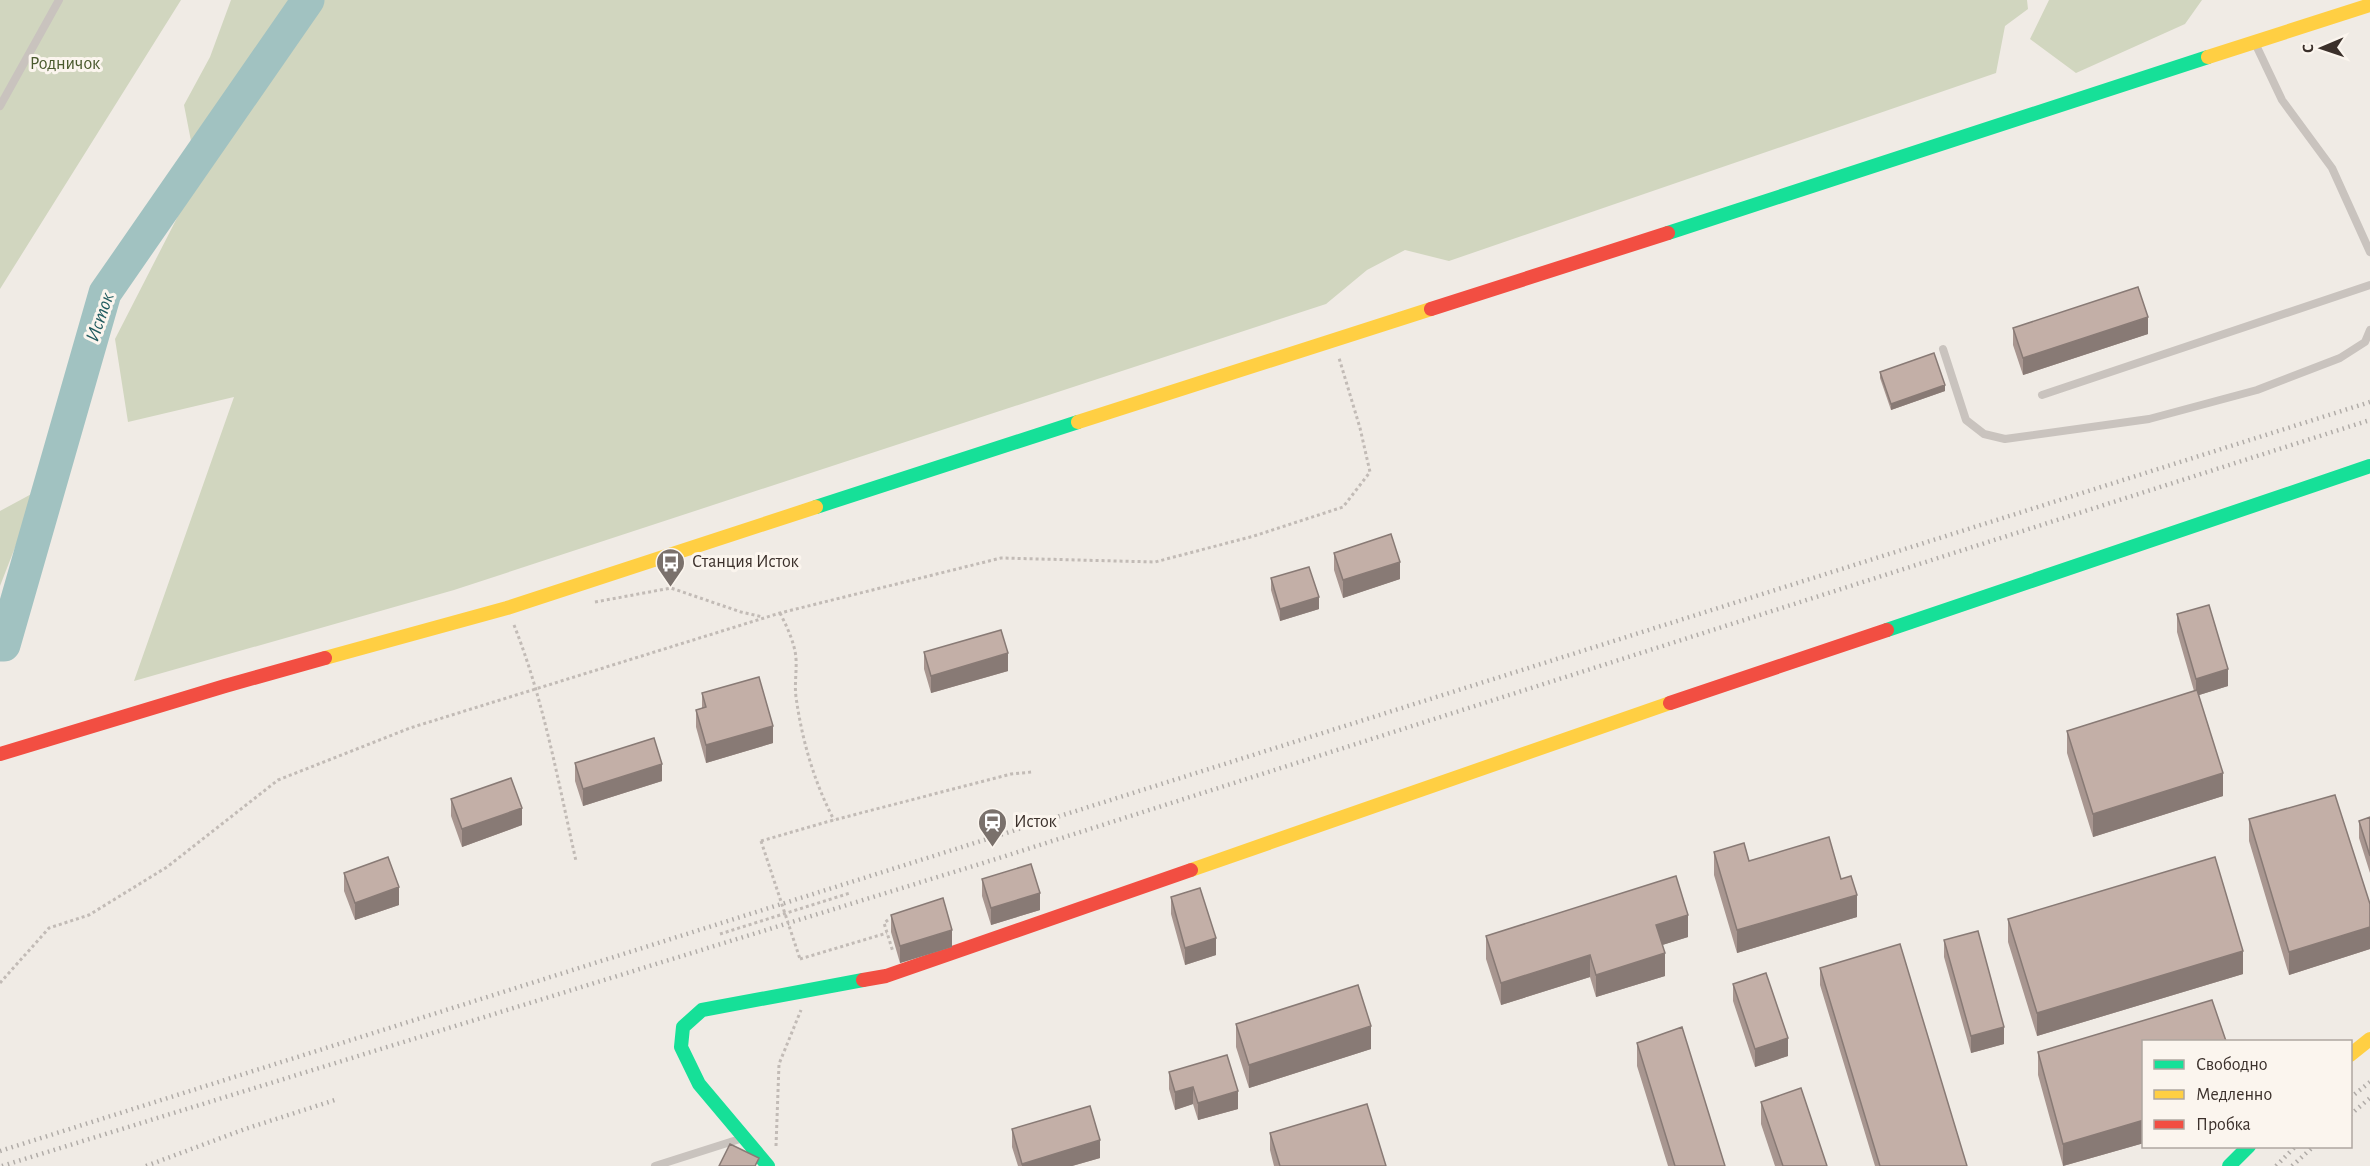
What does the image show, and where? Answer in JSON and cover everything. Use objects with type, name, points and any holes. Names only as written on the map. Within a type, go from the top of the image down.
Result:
[{"type":"main road","points":[[0,754],[225,686],[507,608],[590,582],[983,452],[1334,341],[2370,5]]},
{"type":"main road","points":[[772,1160],[744,1138],[699,1084],[681,1047],[683,1026],[702,1010],[886,976],[1639,714],[2370,466]]},
{"type":"main road","points":[[2352,1053],[2370,1039]]},
{"type":"main road","points":[[2229,1166],[2247,1148]]},
{"type":"lane","points":[[0,106],[59,0]]},
{"type":"lane","points":[[2254,42],[2282,100],[2332,168],[2370,252]]},
{"type":"lane","points":[[2043,395],[2370,285]]},
{"type":"lane","points":[[1943,349],[1966,420],[1984,434],[2005,439],[2149,419],[2257,390],[2340,358],[2365,342],[2370,330]]},
{"type":"lane","points":[[655,1166],[744,1138]]},
{"type":"path","points":[[0,983],[49,928],[89,915],[167,867],[278,780],[410,728],[765,617],[1001,558],[1155,562],[1254,536],[1343,507],[1370,471],[1360,428],[1334,341]]},
{"type":"path","points":[[590,582],[595,602],[671,588],[741,612],[765,617]]},
{"type":"path","points":[[507,608],[536,687],[576,861]]},
{"type":"path","points":[[780,613],[788,628],[795,652],[796,695],[804,744],[821,796],[832,820]]},
{"type":"path","points":[[887,933],[800,959],[760,841],[1011,774],[1032,772]]},
{"type":"path","points":[[720,934],[850,893]]},
{"type":"path","points":[[888,920],[884,923],[900,971]]},
{"type":"path","points":[[772,1160],[779,1064],[811,990]]},
{"type":"green space","name":"Родничок","points":[[0,0],[181,0],[0,289]]},
{"type":"green space","points":[[231,0],[2027,0],[2028,9],[2005,26],[1996,73],[1449,261],[1405,250],[1367,270],[1326,304],[454,590],[134,681],[234,397],[128,422],[115,339],[198,177],[184,105],[210,57]]},
{"type":"green space","points":[[2049,0],[2202,0],[2185,24],[2076,73],[2030,39]]},
{"type":"green space","points":[[37,491],[0,586],[0,511]]},
{"type":"building","points":[[2138,287],[2148,317],[2023,358],[2013,328]]},
{"type":"building","points":[[1934,353],[1945,385],[1891,404],[1880,372]]},
{"type":"building","points":[[1391,534],[1400,562],[1343,580],[1334,553]]},
{"type":"building","points":[[1309,567],[1319,597],[1280,609],[1271,578]]},
{"type":"building","points":[[2209,605],[2228,669],[2196,679],[2177,614]]},
{"type":"building","points":[[1001,630],[1008,653],[931,676],[924,652]]},
{"type":"building","points":[[759,677],[773,726],[706,745],[696,710],[706,707],[702,693]]},
{"type":"building","points":[[2197,690],[2223,773],[2093,814],[2067,731]]},
{"type":"building","points":[[654,738],[662,764],[583,789],[575,763]]},
{"type":"building","points":[[511,778],[522,808],[462,829],[451,799]]},
{"type":"building","points":[[2335,795],[2370,904],[2370,927],[2289,952],[2249,819]]},
{"type":"building","points":[[2370,817],[2370,856],[2359,821]]},
{"type":"building","points":[[1829,837],[1841,879],[1851,876],[1857,895],[1737,930],[1714,852],[1744,843],[1749,861]]},
{"type":"building","points":[[388,857],[399,887],[355,903],[344,873]]},
{"type":"building","points":[[2215,857],[2243,951],[2037,1013],[2008,919]]},
{"type":"building","points":[[1031,864],[1040,893],[991,908],[982,879]]},
{"type":"building","points":[[1676,876],[1688,915],[1656,925],[1665,953],[1596,975],[1590,955],[1501,983],[1486,936]]},
{"type":"building","points":[[1200,888],[1216,938],[1185,948],[1171,897]]},
{"type":"building","points":[[943,898],[952,930],[900,946],[891,915]]},
{"type":"building","points":[[1978,931],[2004,1027],[1971,1036],[1944,940]]},
{"type":"building","points":[[1900,944],[1967,1166],[1880,1166],[1820,968]]},
{"type":"building","points":[[1766,973],[1788,1038],[1755,1049],[1733,984]]},
{"type":"building","points":[[1358,985],[1371,1026],[1249,1065],[1236,1024]]},
{"type":"building","points":[[2212,1000],[2226,1040],[2142,1040],[2142,1121],[2063,1144],[2038,1052]]},
{"type":"building","points":[[1682,1027],[1725,1166],[1675,1166],[1637,1043]]},
{"type":"building","points":[[1227,1055],[1238,1091],[1198,1103],[1193,1087],[1175,1092],[1169,1072]]},
{"type":"building","points":[[1801,1088],[1827,1166],[1783,1166],[1761,1102]]},
{"type":"building","points":[[1367,1104],[1386,1166],[1280,1166],[1270,1133]]},
{"type":"building","points":[[1090,1106],[1100,1140],[1022,1164],[1012,1129]]},
{"type":"building","points":[[730,1144],[759,1158],[755,1166],[719,1166]]},
{"type":"waterway","name":"Исток","points":[[0,645],[4,645],[105,293],[308,0]]},
{"type":"railway","points":[[0,1151],[2370,402]]},
{"type":"railway","points":[[2,1166],[996,859],[2370,420]]},
{"type":"railway","points":[[2352,1096],[2370,1082]]},
{"type":"railway","points":[[2352,1113],[2370,1098]]},
{"type":"railway","points":[[146,1166],[245,1129],[338,1099]]},
{"type":"railway","points":[[2276,1166],[2294,1148]]},
{"type":"railway","points":[[2292,1166],[2312,1148]]},
{"type":"traffic: fast","points":[[1668,233],[2208,57]]},
{"type":"traffic: fast","points":[[816,507],[1078,422]]},
{"type":"traffic: fast","points":[[1887,630],[2370,466]]},
{"type":"traffic: fast","points":[[768,1166],[699,1084],[681,1047],[683,1027],[702,1010],[863,980]]},
{"type":"traffic: fast","points":[[2229,1166],[2247,1148]]},
{"type":"traffic: slow","points":[[2208,57],[2370,5]]},
{"type":"traffic: slow","points":[[1078,422],[1431,309]]},
{"type":"traffic: slow","points":[[325,658],[507,608],[816,507]]},
{"type":"traffic: slow","points":[[1191,870],[1670,703]]},
{"type":"traffic: slow","points":[[2352,1053],[2370,1039]]},
{"type":"traffic: jam","points":[[1431,309],[1668,233]]},
{"type":"traffic: jam","points":[[1670,703],[1887,630]]},
{"type":"traffic: jam","points":[[0,754],[325,658]]},
{"type":"traffic: jam","points":[[863,980],[886,976],[1191,870]]},
{"type":"place","name":"Станция Исток","points":[[671,588]]},
{"type":"place","name":"Исток","points":[[993,848]]}]
